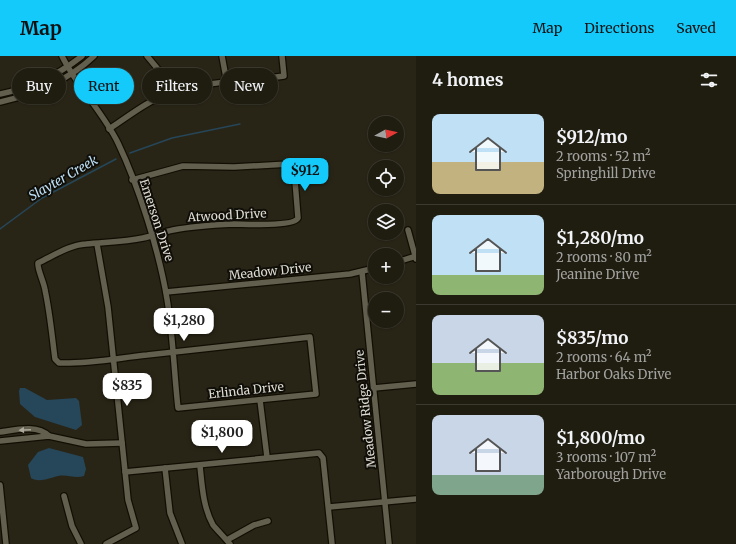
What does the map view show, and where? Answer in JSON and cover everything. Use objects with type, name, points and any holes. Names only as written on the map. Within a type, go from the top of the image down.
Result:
[{"type":"street","name":"Emerson Drive","points":[[62,56],[122,152],[151,236],[166,292],[178,408]]},
{"type":"street","points":[[0,94],[36,84],[68,66],[82,56]]},
{"type":"street","points":[[0,102],[37,92],[72,73],[94,56]]},
{"type":"street","points":[[147,56],[157,68]]},
{"type":"street","points":[[222,56],[224,68]]},
{"type":"street","points":[[278,77],[284,76],[282,56]]},
{"type":"street","points":[[109,129],[148,104]]},
{"type":"street","name":"Atwood Drive","points":[[113,359],[59,363],[55,359],[46,291],[38,263],[74,246],[86,244],[97,244],[151,236],[199,226],[254,225],[298,220],[293,166],[286,164],[234,167],[183,166],[132,180]]},
{"type":"street","points":[[404,260],[416,257],[408,230]]},
{"type":"street","points":[[97,244],[108,307],[128,500],[136,528],[106,544]]},
{"type":"street","name":"Meadow Drive","points":[[166,292],[368,270]]},
{"type":"street","name":"Meadow Ridge Drive","points":[[362,272],[389,544]]},
{"type":"street","name":"Erlinda Drive","points":[[172,352],[310,337],[316,394],[178,408]]},
{"type":"street","points":[[113,359],[172,352]]},
{"type":"street","points":[[374,388],[416,384]]},
{"type":"street","points":[[260,400],[267,457]]},
{"type":"street","points":[[0,432],[37,429],[44,431],[49,436]]},
{"type":"street","points":[[0,441],[49,436],[86,444],[122,443]]},
{"type":"street","points":[[125,472],[200,466],[267,457],[319,453],[323,458],[332,544]]},
{"type":"street","points":[[200,466],[204,499],[208,512],[214,525],[228,542],[254,525],[268,521]]},
{"type":"street","points":[[165,468],[170,513],[182,544]]},
{"type":"street","points":[[0,485],[4,542]]},
{"type":"street","points":[[64,496],[72,526],[81,544]]},
{"type":"street","points":[[329,507],[416,499]]},
{"type":"water","points":[[20,388],[25,388],[47,400],[76,398],[79,401],[82,425],[76,430],[35,417],[20,404]]},
{"type":"water","points":[[49,448],[83,457],[86,469],[84,476],[58,476],[44,480],[31,478],[28,465],[38,452]]},
{"type":"waterway","name":"Slayter Creek","points":[[130,153],[172,138],[240,124]]},
{"type":"waterway","name":"Slayter Creek","points":[[0,229],[42,198],[116,159]]}]
